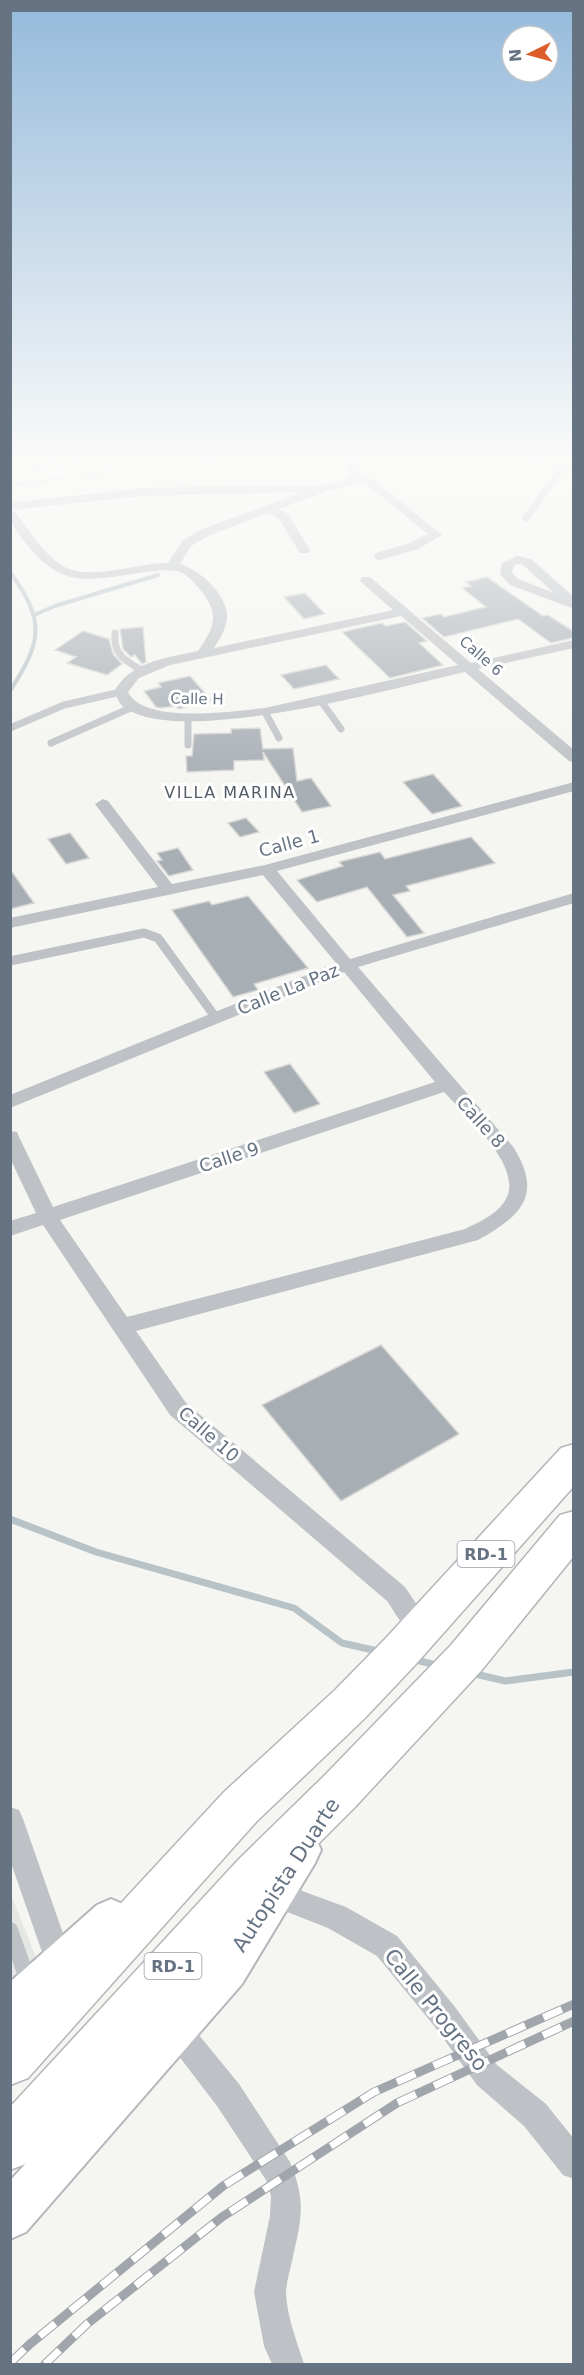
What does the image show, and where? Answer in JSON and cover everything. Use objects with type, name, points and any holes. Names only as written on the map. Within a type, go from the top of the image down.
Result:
[{"type":"highway","name":"RD-1","points":[[10,2060],[240,1807],[350,1704],[573,1459]]},
{"type":"highway","name":"RD-1","points":[[340,1791],[466,1658],[573,1527]]},
{"type":"highway","name":"Autopista Duarte","points":[[10,2145],[255,1875],[340,1791]]},
{"type":"main road","name":"Autopista Duarte","points":[[10,2216],[226,1969],[272,1893],[340,1791]]},
{"type":"main road","points":[[34,1989],[240,1807]]},
{"type":"street","points":[[55,567],[67,573],[86,576],[166,567]]},
{"type":"street","points":[[174,567],[189,572],[220,605],[221,620],[215,637],[204,653]]},
{"type":"street","points":[[507,567],[506,574],[514,582],[573,604]]},
{"type":"street","points":[[532,567],[573,604]]},
{"type":"street","name":"Calle 6","points":[[366,580],[573,758]]},
{"type":"street","points":[[121,692],[126,681],[141,670],[204,653],[403,612]]},
{"type":"street","name":"Calle H","points":[[121,692],[127,703],[166,715],[188,717],[265,712],[573,644]]},
{"type":"street","name":"Calle 1","points":[[10,923],[267,869],[573,786]]},
{"type":"street","points":[[103,804],[168,890]]},
{"type":"street","name":"Calle 8","points":[[121,1327],[471,1235],[501,1218],[516,1203],[519,1178],[509,1154],[267,869]]},
{"type":"street","name":"Calle La Paz","points":[[10,1102],[347,965],[573,898]]},
{"type":"street","name":"Calle 9","points":[[10,1229],[448,1084]]},
{"type":"street","name":"Calle 10","points":[[10,1137],[48,1217],[178,1409],[396,1594],[411,1639]]},
{"type":"street","points":[[10,1819],[34,1989]]},
{"type":"street","name":"Calle Progreso","points":[[272,1893],[336,1917],[387,1946],[487,2075],[535,2115],[573,2164]]},
{"type":"street","points":[[175,2028],[228,2096],[279,2173],[286,2196],[286,2216],[270,2292],[280,2346],[288,2364]]},
{"type":"lane","points":[[114,633],[113,646],[117,655],[141,670]]},
{"type":"lane","points":[[10,728],[64,705],[121,692]]},
{"type":"lane","points":[[321,701],[341,729]]},
{"type":"lane","points":[[51,743],[135,706]]},
{"type":"lane","points":[[265,712],[279,738]]},
{"type":"lane","points":[[188,717],[188,745]]},
{"type":"lane","points":[[10,961],[133,934],[152,935],[158,938],[216,1018]]},
{"type":"lane","points":[[10,1930],[34,1989]]},
{"type":"shaded area","points":[[10,1892],[37,1960],[10,1986]]},
{"type":"building","points":[[487,577],[543,616],[548,615],[573,631],[573,638],[551,643],[518,619],[444,637],[422,618],[441,614],[444,617],[486,607],[462,588],[471,586],[466,582]]},
{"type":"building","points":[[305,593],[325,614],[304,619],[284,597]]},
{"type":"building","points":[[405,622],[427,641],[419,643],[443,665],[390,678],[342,632],[382,623],[386,626]]},
{"type":"building","points":[[143,627],[146,662],[142,664],[135,655],[131,657],[123,649],[120,629]]},
{"type":"building","points":[[83,631],[109,639],[113,654],[122,664],[107,675],[67,663],[76,657],[55,650]]},
{"type":"building","points":[[326,665],[339,679],[294,689],[281,675]]},
{"type":"building","points":[[190,676],[212,701],[178,709],[176,706],[161,708],[156,707],[144,691],[161,687],[158,683]]},
{"type":"building","points":[[260,728],[263,749],[293,748],[297,781],[311,778],[331,806],[302,812],[263,752],[264,760],[234,761],[234,770],[187,772],[186,756],[192,756],[194,734],[231,733],[231,729]]},
{"type":"building","points":[[433,774],[462,806],[432,814],[403,782]]},
{"type":"building","points":[[246,818],[259,832],[240,837],[228,823]]},
{"type":"building","points":[[70,833],[89,858],[66,864],[48,839]]},
{"type":"building","points":[[471,837],[495,863],[406,886],[410,891],[393,895],[424,933],[407,937],[367,887],[317,902],[297,880],[343,866],[339,862],[380,852],[385,859]]},
{"type":"building","points":[[178,848],[193,870],[169,876],[157,861],[162,860],[157,853]]},
{"type":"building","points":[[10,869],[34,903],[10,909]]},
{"type":"building","points":[[248,896],[308,968],[254,984],[258,990],[233,997],[172,910],[209,901],[212,905]]},
{"type":"building","points":[[290,1064],[320,1104],[294,1113],[264,1072]]},
{"type":"building","points":[[381,1345],[459,1434],[341,1501],[262,1405]]},
{"type":"waterway","points":[[10,572],[30,605],[36,631],[29,658],[10,691]]},
{"type":"waterway","points":[[34,615],[55,606],[158,575]]},
{"type":"waterway","points":[[10,1519],[96,1552],[294,1608],[342,1643],[382,1652]]},
{"type":"waterway","points":[[412,1659],[440,1666]]},
{"type":"waterway","points":[[471,1673],[505,1681],[574,1672]]},
{"type":"railway","points":[[10,2363],[30,2344],[223,2186],[374,2092],[574,2004]]},
{"type":"railway","points":[[45,2364],[87,2324],[222,2217],[397,2103],[574,2021]]},
{"type":"district","name":"VILLA MARINA","points":[[230,792]]}]
